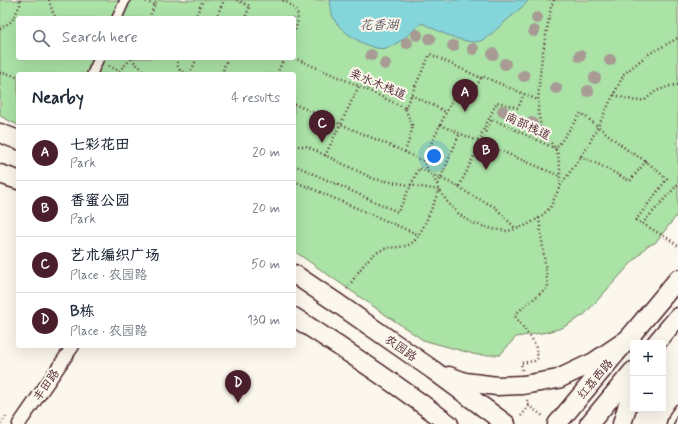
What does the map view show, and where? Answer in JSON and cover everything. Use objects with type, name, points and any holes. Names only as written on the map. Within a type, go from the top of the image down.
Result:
[{"type":"main road","points":[[0,133],[16,139]]},
{"type":"main road","points":[[0,174],[16,179]]},
{"type":"main road","name":"农园路","points":[[296,275],[433,370],[512,421]]},
{"type":"main road","name":"红荔西路","points":[[631,340],[678,279]]},
{"type":"main road","points":[[659,340],[678,317]]},
{"type":"main road","points":[[296,318],[409,394],[449,424]]},
{"type":"main road","points":[[433,370],[465,382],[497,386],[523,385],[558,379],[594,362],[630,341]]},
{"type":"main road","name":"红荔西路","points":[[552,422],[630,341]]},
{"type":"main road","name":"红荔西路","points":[[589,424],[630,375]]},
{"type":"main road","points":[[409,394],[430,424]]},
{"type":"main road","points":[[622,424],[630,397]]},
{"type":"street","points":[[118,16],[125,0]]},
{"type":"street","points":[[93,72],[98,60]]},
{"type":"street","name":"丰田路","points":[[19,424],[72,348]]},
{"type":"lane","points":[[670,424],[672,415],[678,408]]},
{"type":"path","points":[[0,29],[12,21],[20,5],[20,0]]},
{"type":"path","points":[[49,0],[55,16]]},
{"type":"path","points":[[142,0],[155,5]]},
{"type":"path","points":[[150,16],[158,0]]},
{"type":"path","points":[[196,16],[203,0]]},
{"type":"path","points":[[217,16],[224,0]]},
{"type":"path","points":[[237,0],[250,6],[246,16]]},
{"type":"path","points":[[283,0],[293,7],[297,13],[298,23],[296,28]]},
{"type":"path","points":[[554,0],[551,7],[542,57],[538,111],[542,132],[557,151],[560,167],[560,186]]},
{"type":"path","points":[[296,105],[423,161],[439,190],[449,204],[460,215],[472,223],[492,229],[507,231],[527,225],[539,218],[550,208],[560,186],[587,148],[624,74],[647,55],[678,38]]},
{"type":"path","name":"亲水木栈道","points":[[296,59],[405,108],[430,54],[481,78]]},
{"type":"path","points":[[120,72],[119,71],[130,60]]},
{"type":"path","points":[[133,60],[145,72]]},
{"type":"path","points":[[178,60],[177,65],[180,70],[184,72]]},
{"type":"path","points":[[190,72],[196,60]]},
{"type":"path","points":[[223,72],[226,60]]},
{"type":"path","points":[[278,72],[283,60]]},
{"type":"path","points":[[0,72],[16,77]]},
{"type":"path","points":[[423,161],[453,98],[467,103],[482,76],[538,100]]},
{"type":"path","points":[[614,94],[636,101],[645,100],[656,91],[678,85]]},
{"type":"path","points":[[325,156],[359,86]]},
{"type":"path","points":[[478,141],[497,102],[518,108],[524,94]]},
{"type":"path","points":[[411,95],[446,112]]},
{"type":"path","points":[[405,108],[412,125],[411,134],[405,152]]},
{"type":"path","name":"南部栈道","points":[[459,187],[492,119],[556,149],[581,113],[630,152],[646,161],[667,179],[636,220],[642,224]]},
{"type":"path","points":[[440,124],[560,176]]},
{"type":"path","points":[[437,184],[460,133]]},
{"type":"path","points":[[296,146],[306,146],[374,179],[439,190]]},
{"type":"path","points":[[580,157],[596,163],[630,181],[646,161]]},
{"type":"path","points":[[296,165],[398,212],[419,168],[459,187],[495,207],[516,229]]},
{"type":"path","points":[[296,182],[419,235]]},
{"type":"path","points":[[678,184],[642,224],[678,246]]},
{"type":"path","points":[[337,303],[373,254],[384,249],[412,243],[419,235],[439,190]]},
{"type":"path","points":[[523,385],[521,363],[534,361],[538,358],[532,339],[514,315],[548,287],[539,218]]},
{"type":"path","points":[[512,421],[529,406],[552,422]]},
{"type":"green space","points":[[0,0],[678,0],[678,214],[655,243],[647,246],[584,315],[562,328],[516,337],[500,355],[477,355],[423,340],[296,252],[296,72],[16,72],[16,124],[0,116]]},
{"type":"water","name":"花香湖","points":[[330,0],[529,0],[490,35],[480,41],[474,42],[459,39],[442,33],[422,23],[396,44],[386,48],[380,48],[365,44],[344,31],[335,21],[331,11]]},
{"type":"place","name":"七彩花田","points":[[465,112]]},
{"type":"place","name":"艺术编织广场","points":[[322,143]]},
{"type":"place","name":"香蜜公园","points":[[486,170]]},
{"type":"place","name":"B栋","points":[[238,403]]}]
